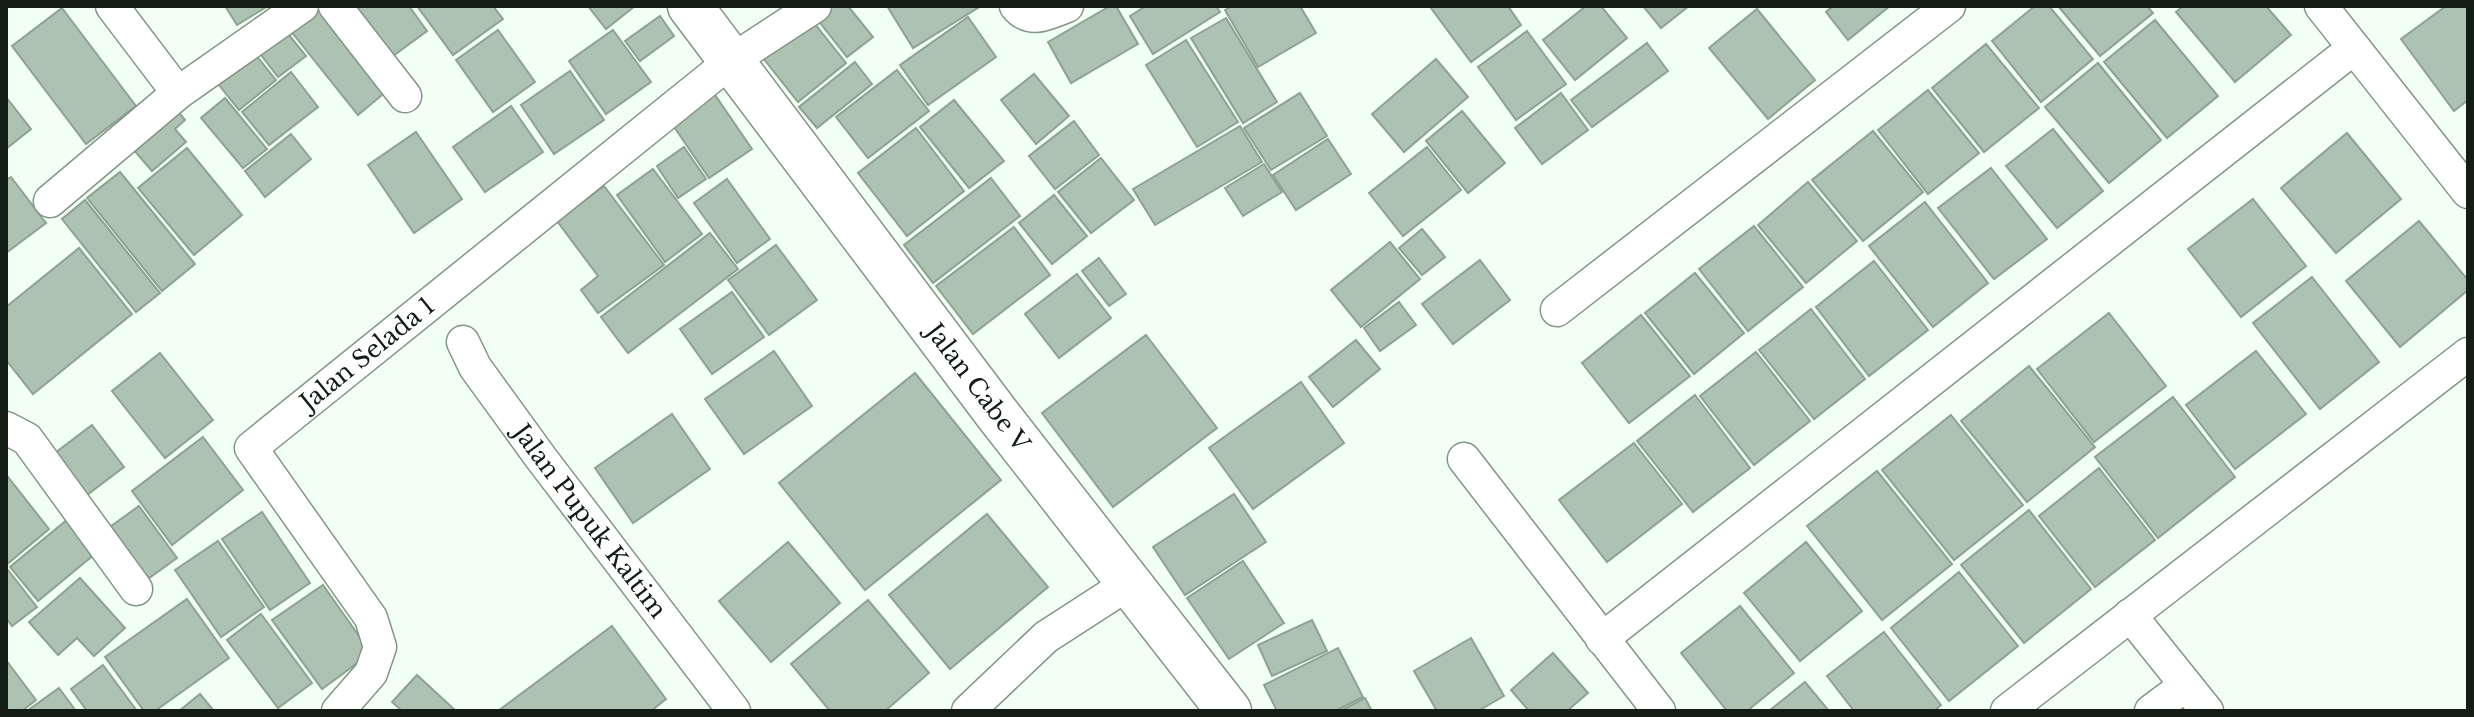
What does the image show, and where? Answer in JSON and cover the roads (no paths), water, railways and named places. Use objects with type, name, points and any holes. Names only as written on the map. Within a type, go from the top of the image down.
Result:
[{"type":"street","points":[[112,6],[178,93]]},
{"type":"street","points":[[50,201],[178,93],[302,6]]},
{"type":"street","points":[[335,6],[405,96]]},
{"type":"street","name":"Jalan Cabe V","points":[[690,6],[998,415],[1229,711]]},
{"type":"street","points":[[731,61],[815,6]]},
{"type":"street","points":[[1016,6],[1025,15],[1035,18],[1067,6]]},
{"type":"street","points":[[1557,310],[1949,6]]},
{"type":"street","points":[[2321,6],[2468,192]]},
{"type":"street","points":[[1602,639],[2354,48]]},
{"type":"street","name":"Jalan Selada 1","points":[[338,711],[371,673],[380,647],[371,618],[251,448],[731,61]]},
{"type":"street","name":"Jalan Pupuk Kaltim","points":[[463,342],[475,367],[720,706]]},
{"type":"street","points":[[2007,711],[2468,354]]},
{"type":"street","points":[[6,428],[27,439],[136,589]]},
{"type":"street","points":[[1464,459],[1659,711]]},
{"type":"street","points":[[968,711],[1046,637],[1131,582]]},
{"type":"street","points":[[2130,615],[2207,711]]},
{"type":"street","points":[[2151,711],[2186,685]]}]
